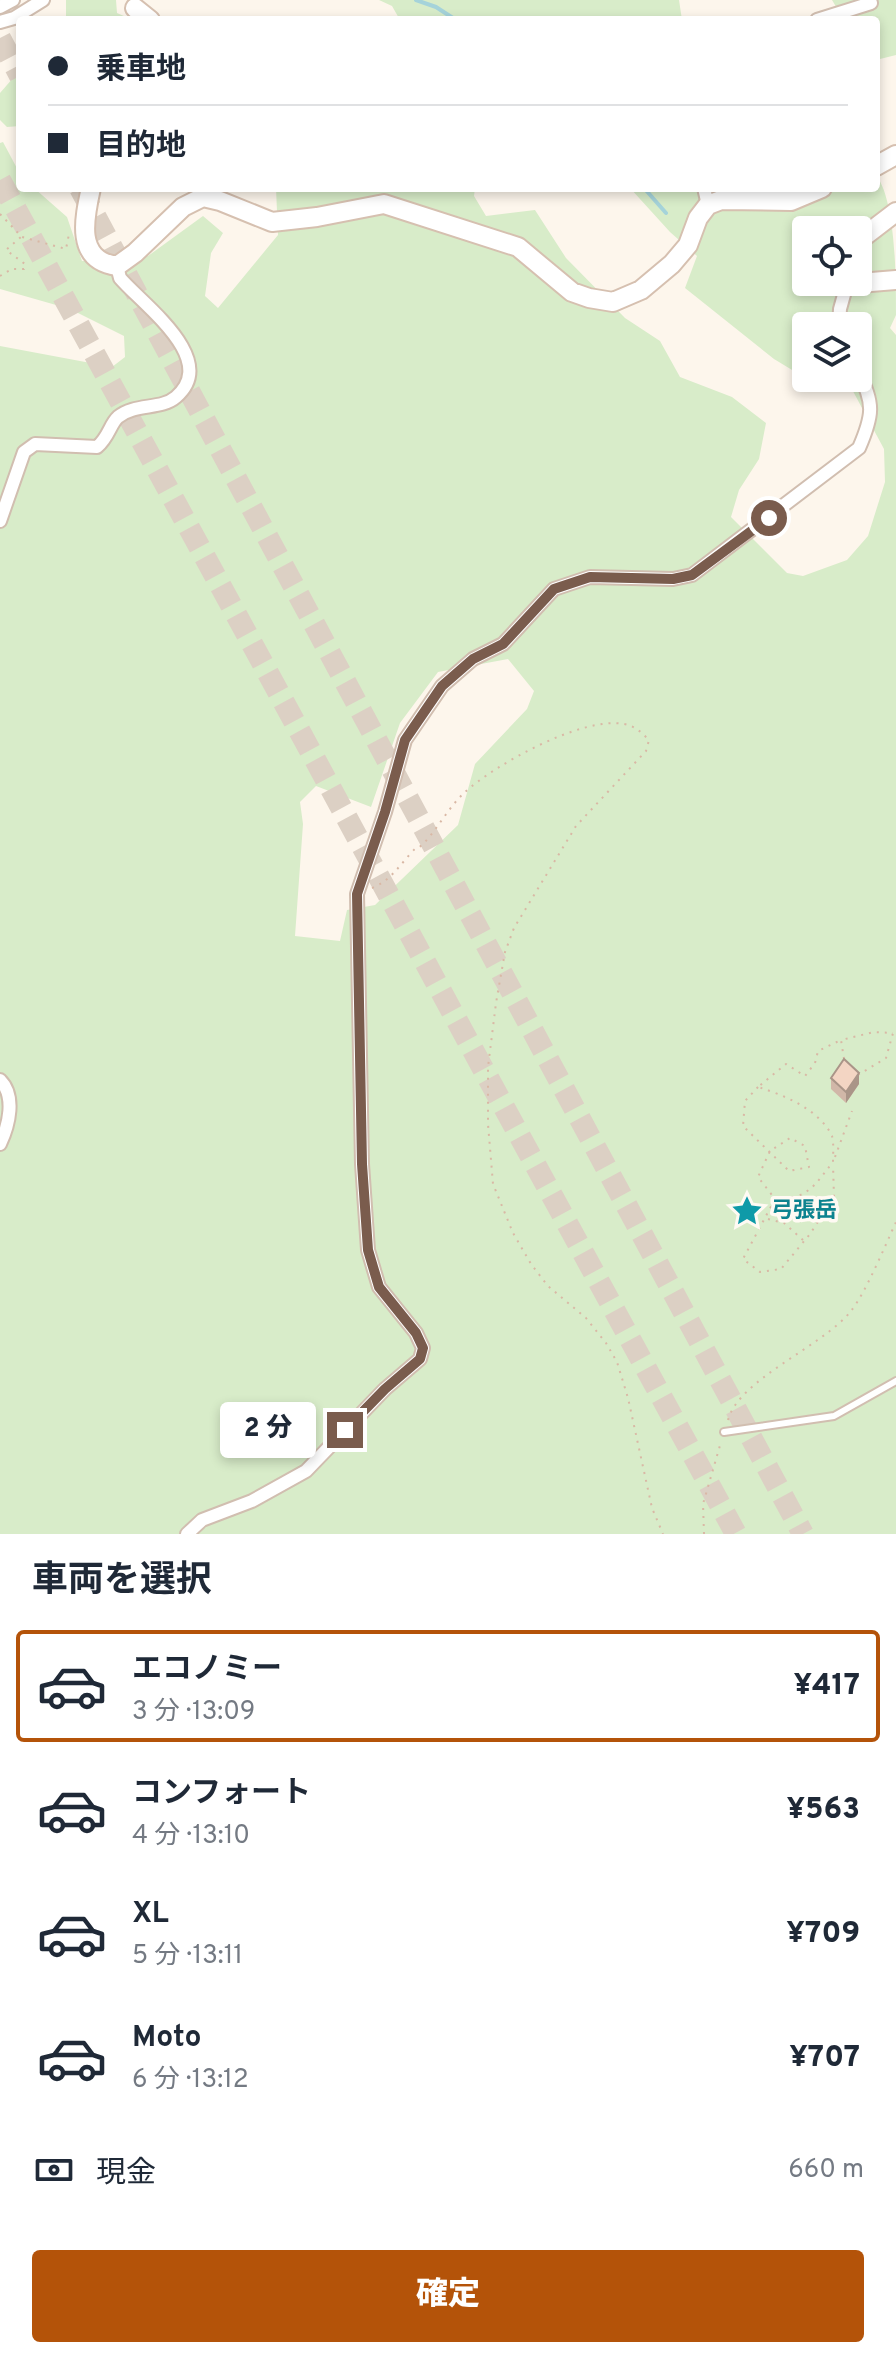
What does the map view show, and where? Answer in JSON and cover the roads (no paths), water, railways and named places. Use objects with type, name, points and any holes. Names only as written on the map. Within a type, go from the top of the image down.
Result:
[{"type":"street","points":[[0,7],[13,0]]},
{"type":"street","points":[[17,16],[43,0]]},
{"type":"street","points":[[830,16],[871,3]]},
{"type":"street","points":[[90,192],[85,228],[90,251],[103,264],[117,266],[183,207],[203,197],[272,222],[384,204],[518,247],[572,292],[613,302],[641,290],[672,264],[688,245],[706,197],[791,201],[812,192]]},
{"type":"street","points":[[872,230],[896,212]]},
{"type":"street","points":[[0,521],[24,452],[35,444],[97,447],[107,438],[117,418],[135,408],[176,398],[189,380],[190,364],[181,343],[120,278],[117,266]]},
{"type":"street","points":[[872,281],[896,280]]},
{"type":"street","points":[[187,1534],[202,1520],[252,1501],[306,1471],[385,1389],[420,1359],[423,1348],[416,1333],[379,1287],[368,1250],[362,1164],[357,894],[405,740],[442,686],[473,659],[503,644],[554,589],[590,577],[673,579],[702,570],[859,448],[870,424],[872,404],[867,392]]},
{"type":"street","points":[[0,1080],[6,1086],[10,1102],[0,1144]]},
{"type":"lane","points":[[724,1432],[834,1416],[896,1381]]},
{"type":"waterway","points":[[416,0],[450,16]]},
{"type":"waterway","points":[[648,192],[666,213]]},
{"type":"tunnel","points":[[0,38],[16,68]]},
{"type":"tunnel","points":[[0,180],[736,1534]]},
{"type":"tunnel","points":[[82,192],[803,1534]]},
{"type":"place","name":"弓張岳","points":[[747,1211]]}]
